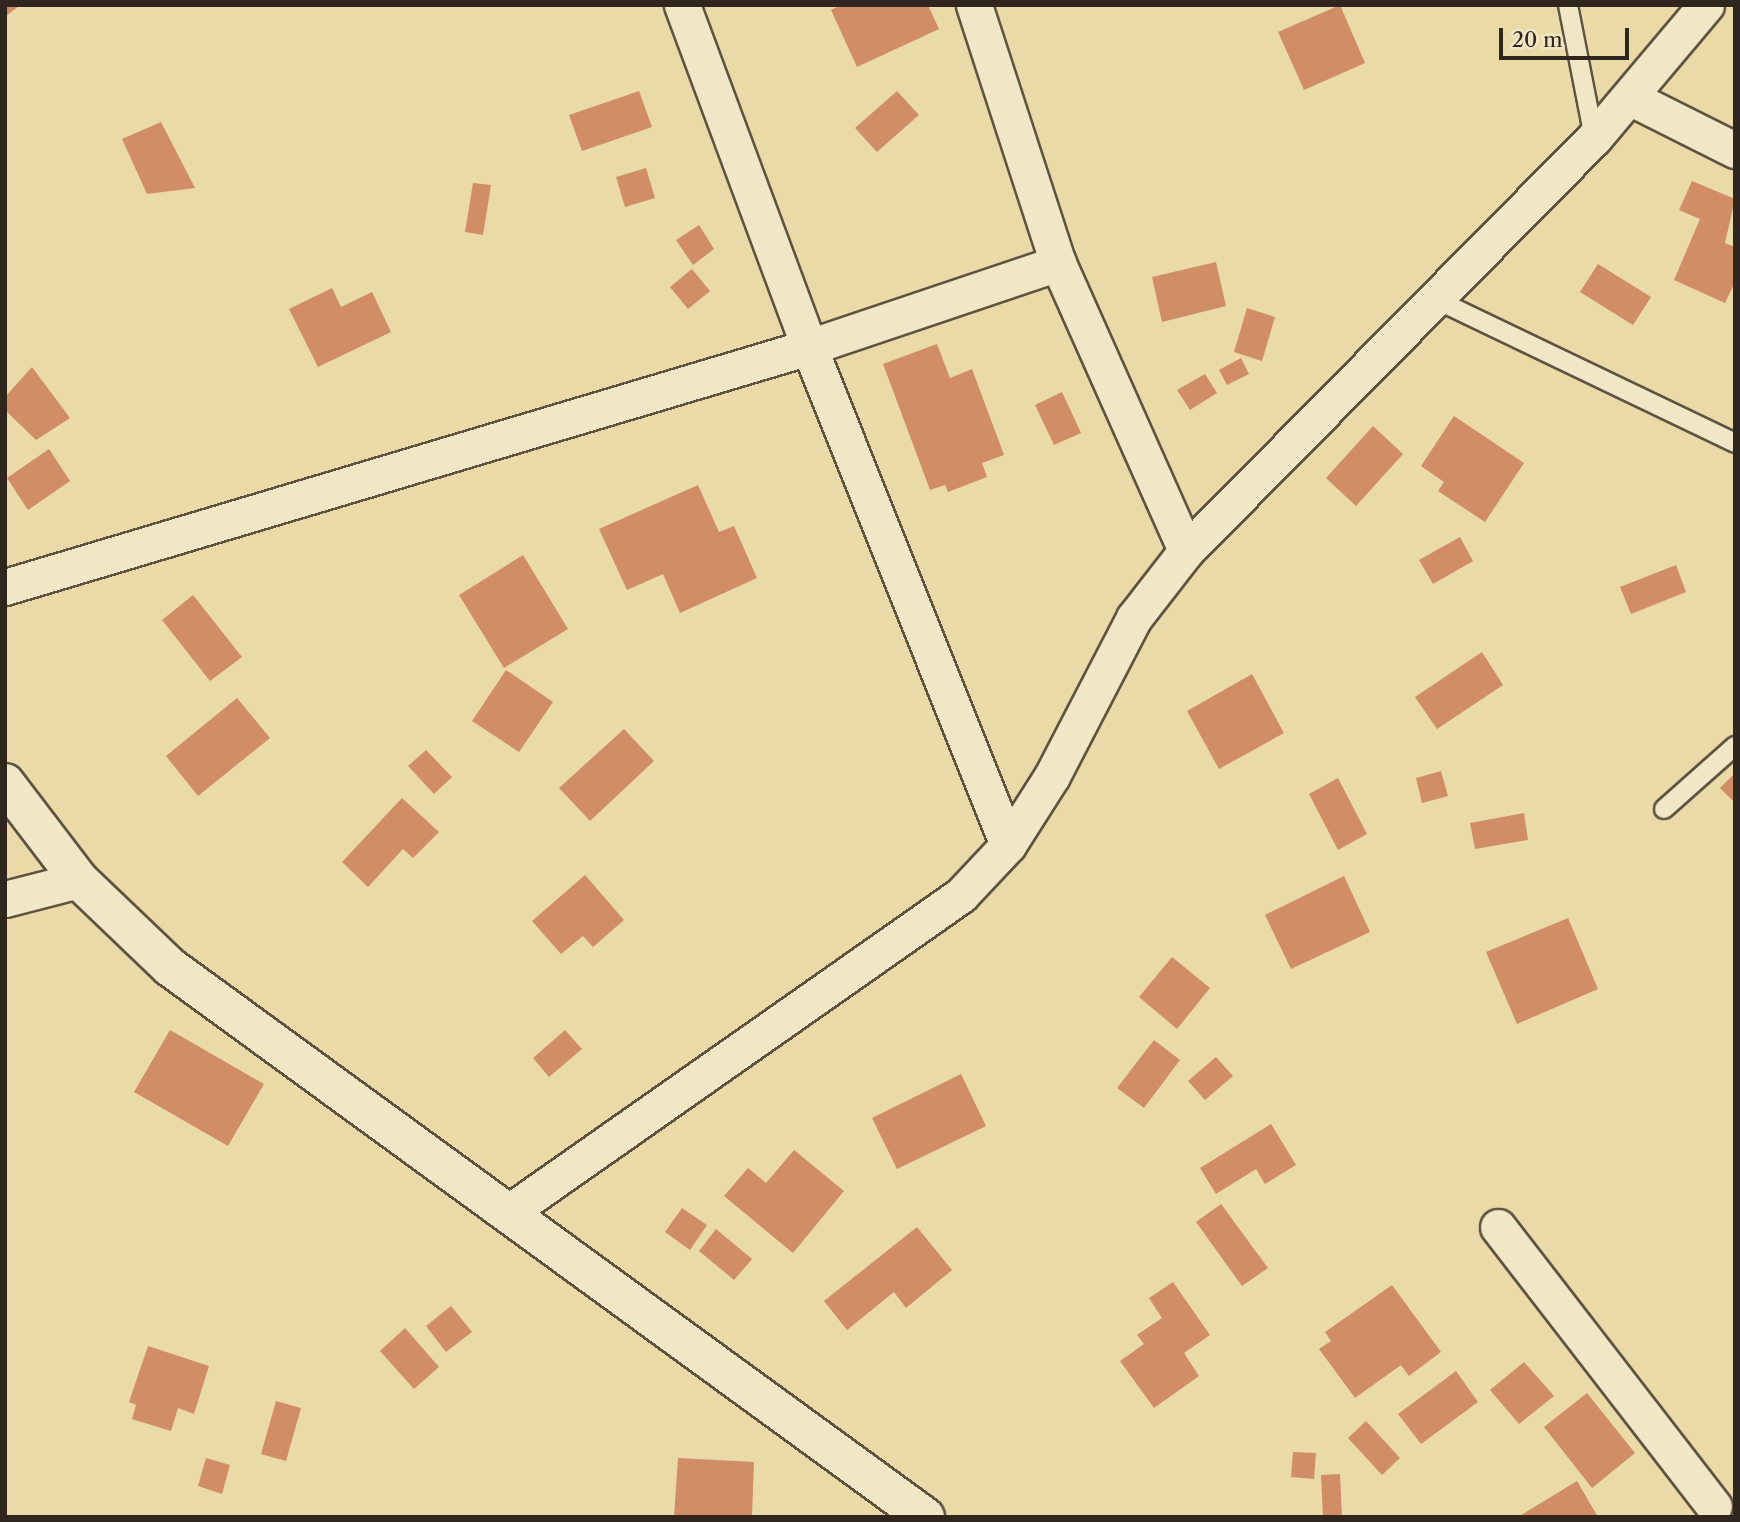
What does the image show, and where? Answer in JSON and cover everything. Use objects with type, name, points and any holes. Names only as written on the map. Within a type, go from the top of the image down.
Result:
[{"type":"street","points":[[682,5],[809,347],[1008,845]]},
{"type":"street","points":[[974,5],[1058,263],[1186,551]]},
{"type":"street","points":[[509,1212],[961,895],[1008,845],[1052,776],[1134,618],[1186,551],[1594,138],[1706,5]]},
{"type":"street","points":[[1631,97],[1735,150]]},
{"type":"street","points":[[5,587],[809,347],[1058,263]]},
{"type":"street","points":[[5,783],[79,880],[170,967],[926,1517]]},
{"type":"street","points":[[5,899],[79,880]]},
{"type":"street","points":[[1498,1227],[1716,1505]]},
{"type":"lane","points":[[1568,5],[1594,138]]},
{"type":"lane","points":[[1435,299],[1658,401],[1735,443]]},
{"type":"lane","points":[[1664,809],[1735,746]]},
{"type":"building","points":[[5,5],[20,5],[5,17]]},
{"type":"building","points":[[841,5],[928,5],[939,29],[857,67],[831,10]]},
{"type":"building","points":[[1340,5],[1365,63],[1304,90],[1278,32]]},
{"type":"building","points":[[639,91],[652,127],[582,151],[569,115]]},
{"type":"building","points":[[897,91],[919,115],[877,152],[855,128]]},
{"type":"building","points":[[161,122],[195,188],[147,194],[122,139]]},
{"type":"building","points":[[646,168],[655,198],[625,207],[616,177]]},
{"type":"building","points":[[1692,181],[1735,199],[1725,243],[1735,247],[1735,282],[1725,303],[1674,280],[1700,219],[1679,210]]},
{"type":"building","points":[[473,183],[491,185],[483,235],[465,232]]},
{"type":"building","points":[[699,225],[714,249],[693,265],[676,240]]},
{"type":"building","points":[[1216,262],[1226,306],[1162,322],[1152,277]]},
{"type":"building","points":[[1598,264],[1651,297],[1633,325],[1580,292]]},
{"type":"building","points":[[692,269],[710,291],[688,309],[670,287]]},
{"type":"building","points":[[332,288],[341,307],[372,292],[391,332],[318,367],[289,309]]},
{"type":"building","points":[[1247,308],[1275,317],[1262,361],[1234,352]]},
{"type":"building","points":[[937,344],[950,378],[972,369],[1004,455],[982,463],[987,477],[948,492],[945,485],[930,490],[883,364]]},
{"type":"building","points":[[1241,358],[1249,374],[1227,385],[1219,370]]},
{"type":"building","points":[[32,367],[70,418],[36,440],[5,410],[5,397]]},
{"type":"building","points":[[1205,374],[1217,393],[1190,410],[1177,390]]},
{"type":"building","points":[[1062,392],[1081,433],[1054,445],[1035,405]]},
{"type":"building","points":[[1454,416],[1524,463],[1485,522],[1438,491],[1444,482],[1421,466]]},
{"type":"building","points":[[1373,426],[1403,454],[1356,506],[1326,478]]},
{"type":"building","points":[[49,449],[70,481],[28,510],[7,478]]},
{"type":"building","points":[[698,485],[719,532],[734,526],[757,578],[680,613],[663,574],[627,590],[599,529]]},
{"type":"building","points":[[1460,537],[1473,561],[1433,584],[1419,560]]},
{"type":"building","points":[[523,555],[568,629],[504,668],[459,595]]},
{"type":"building","points":[[1676,565],[1686,592],[1631,614],[1620,587]]},
{"type":"building","points":[[193,595],[242,657],[210,681],[162,620]]},
{"type":"building","points":[[1482,652],[1503,685],[1437,729],[1415,697]]},
{"type":"building","points":[[506,670],[553,702],[519,752],[472,721]]},
{"type":"building","points":[[1252,674],[1284,733],[1219,769],[1187,711]]},
{"type":"building","points":[[237,698],[270,738],[198,796],[166,756]]},
{"type":"building","points":[[624,729],[654,761],[590,821],[559,788]]},
{"type":"building","points":[[426,750],[452,777],[434,794],[408,766]]},
{"type":"building","points":[[1441,771],[1448,796],[1422,803],[1416,778]]},
{"type":"building","points":[[1735,773],[1735,803],[1720,788]]},
{"type":"building","points":[[1338,778],[1367,834],[1338,850],[1309,794]]},
{"type":"building","points":[[402,798],[439,832],[413,858],[403,849],[368,887],[342,862]]},
{"type":"building","points":[[1524,813],[1528,840],[1475,849],[1470,823]]},
{"type":"building","points":[[585,875],[624,920],[593,947],[583,936],[561,954],[532,921]]},
{"type":"building","points":[[1344,876],[1370,932],[1291,969],[1265,915]]},
{"type":"building","points":[[1568,918],[1598,989],[1517,1024],[1486,952]]},
{"type":"building","points":[[1172,957],[1210,988],[1177,1029],[1139,997]]},
{"type":"building","points":[[170,1030],[264,1084],[228,1146],[134,1092]]},
{"type":"building","points":[[565,1030],[582,1049],[549,1077],[533,1058]]},
{"type":"building","points":[[1154,1040],[1180,1060],[1144,1108],[1117,1088]]},
{"type":"building","points":[[1216,1057],[1233,1076],[1205,1100],[1188,1081]]},
{"type":"building","points":[[961,1074],[986,1126],[897,1169],[872,1118]]},
{"type":"building","points":[[1271,1124],[1296,1165],[1265,1184],[1256,1169],[1216,1194],[1200,1168]]},
{"type":"building","points":[[794,1150],[844,1191],[793,1253],[724,1196],[748,1168],[766,1183]]},
{"type":"building","points":[[1221,1204],[1268,1268],[1242,1286],[1196,1222]]},
{"type":"building","points":[[682,1208],[707,1225],[690,1250],[665,1232]]},
{"type":"building","points":[[917,1227],[952,1270],[906,1308],[894,1292],[847,1330],[824,1301]]},
{"type":"building","points":[[716,1229],[752,1259],[734,1280],[699,1251]]},
{"type":"building","points":[[1173,1282],[1210,1335],[1184,1353],[1199,1376],[1154,1408],[1120,1361],[1144,1344],[1137,1335],[1162,1318],[1149,1298]]},
{"type":"building","points":[[1392,1285],[1441,1352],[1409,1376],[1401,1365],[1355,1398],[1319,1349],[1331,1341],[1325,1332]]},
{"type":"building","points":[[451,1306],[472,1332],[446,1352],[426,1326]]},
{"type":"building","points":[[405,1328],[439,1367],[414,1389],[380,1351]]},
{"type":"building","points":[[148,1346],[209,1366],[194,1414],[178,1408],[171,1431],[132,1419],[136,1405],[129,1402]]},
{"type":"building","points":[[1524,1362],[1554,1396],[1519,1424],[1490,1390]]},
{"type":"building","points":[[1456,1371],[1478,1402],[1421,1444],[1398,1414]]},
{"type":"building","points":[[1587,1393],[1635,1453],[1592,1488],[1544,1427]]},
{"type":"building","points":[[276,1401],[301,1408],[286,1461],[261,1454]]},
{"type":"building","points":[[1366,1421],[1400,1458],[1382,1475],[1348,1438]]},
{"type":"building","points":[[1293,1452],[1316,1453],[1314,1479],[1291,1477]]},
{"type":"building","points":[[206,1458],[230,1465],[222,1494],[198,1486]]},
{"type":"building","points":[[678,1458],[754,1462],[752,1517],[674,1517]]},
{"type":"building","points":[[1340,1474],[1342,1517],[1323,1517],[1321,1475]]},
{"type":"building","points":[[1577,1481],[1598,1517],[1521,1515]]}]
